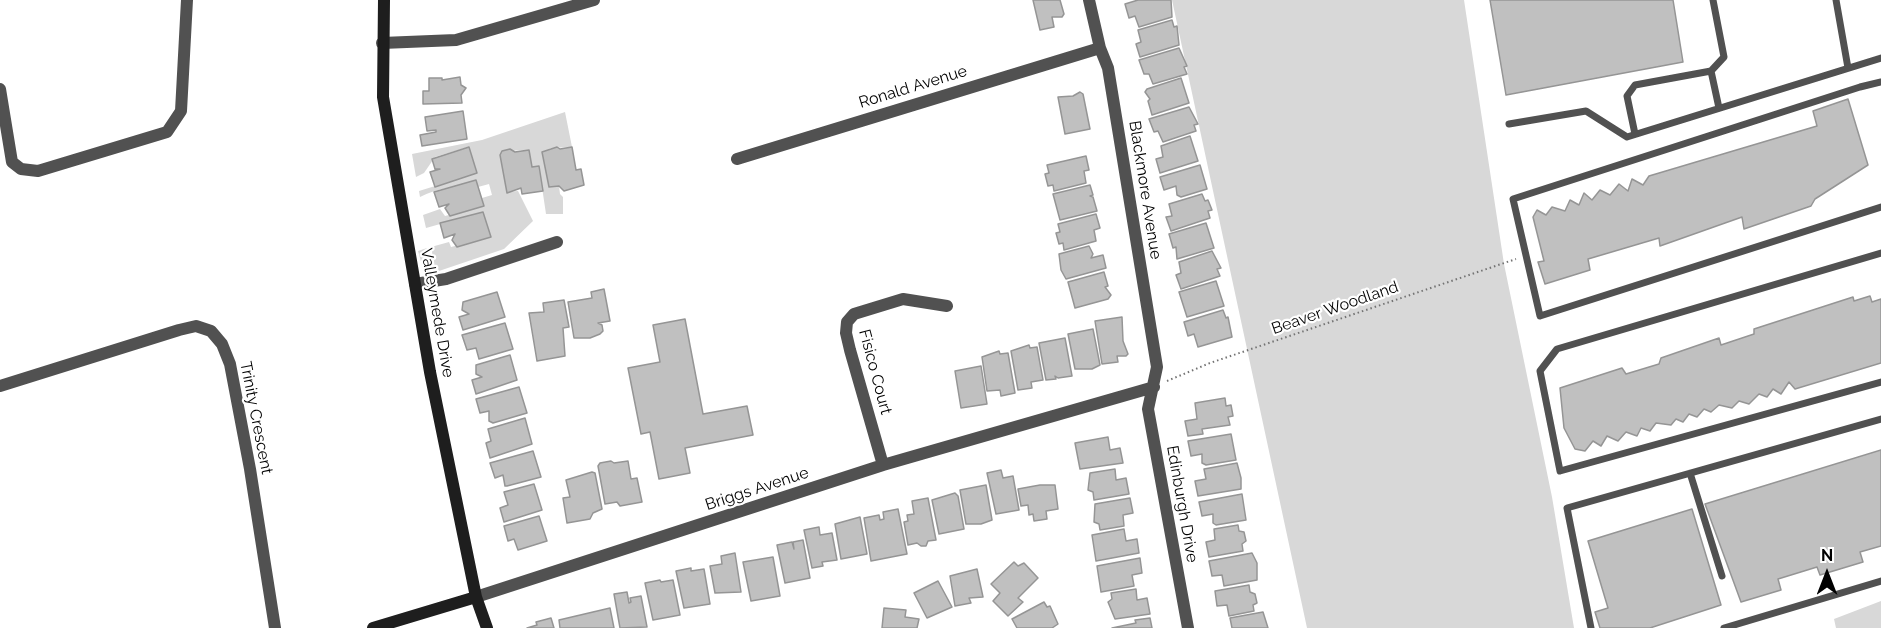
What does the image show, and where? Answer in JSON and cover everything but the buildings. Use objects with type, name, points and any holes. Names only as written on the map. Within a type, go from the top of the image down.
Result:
[{"type":"street","points":[[0,89],[12,162],[27,171],[58,167],[167,132],[181,111],[187,0]]},
{"type":"street","name":"Valleymede Drive","points":[[384,0],[383,97],[430,372],[476,597],[487,628]]},
{"type":"street","points":[[382,43],[456,40],[594,0]]},
{"type":"street","name":"Blackmore Avenue","points":[[1089,0],[1100,48],[1108,68],[1157,367],[1154,387]]},
{"type":"street","name":"Ronald Avenue","points":[[736,159],[1100,48]]},
{"type":"street","points":[[415,284],[446,279],[557,242]]},
{"type":"street","name":"Fisico Court","points":[[883,465],[850,350],[846,333],[847,322],[854,314],[903,298],[948,306]]},
{"type":"street","name":"Trinity Crescent","points":[[0,386],[179,330],[196,326],[212,331],[222,344],[230,364],[275,628]]},
{"type":"street","name":"Briggs Avenue","points":[[372,628],[476,597],[883,465],[1154,387]]},
{"type":"street","name":"Edinburgh Drive","points":[[1154,387],[1148,409],[1188,628]]},
{"type":"lane","points":[[1635,134],[1627,96],[1635,85],[1711,71],[1724,57],[1713,0]]},
{"type":"lane","points":[[1836,0],[1848,68]]},
{"type":"lane","points":[[1509,124],[1586,111],[1627,136],[1881,58]]},
{"type":"lane","points":[[1711,71],[1719,108]]},
{"type":"lane","points":[[1881,82],[1513,199],[1540,316],[1881,207]]},
{"type":"lane","points":[[1881,253],[1557,349],[1539,371],[1560,471],[1881,381]]},
{"type":"lane","points":[[1591,628],[1567,508],[1881,419]]},
{"type":"lane","points":[[1690,473],[1722,576]]},
{"type":"lane","points":[[1724,628],[1881,580]]},
{"type":"path","name":"Beaver Woodland","points":[[1154,387],[1210,363],[1525,256]]},
{"type":"shaded area","points":[[1172,0],[1464,0],[1504,264],[1552,497],[1574,628],[1307,628]]},
{"type":"shaded area","points":[[565,112],[572,147],[551,148],[542,153],[549,187],[559,186],[563,197],[563,214],[546,214],[539,167],[532,167],[529,150],[502,151],[500,155],[507,192],[518,191],[533,221],[504,249],[436,272],[431,247],[449,242],[451,247],[490,237],[483,212],[426,228],[423,215],[440,209],[445,216],[484,206],[482,198],[492,195],[489,184],[478,187],[476,181],[420,197],[419,191],[477,173],[468,147],[435,157],[424,173],[416,177],[412,154],[482,140]]},
{"type":"shaded area","points":[[427,248],[431,271],[422,265],[418,251]]},
{"type":"shaded area","points":[[1881,601],[1881,628],[1836,628],[1834,619]]}]
